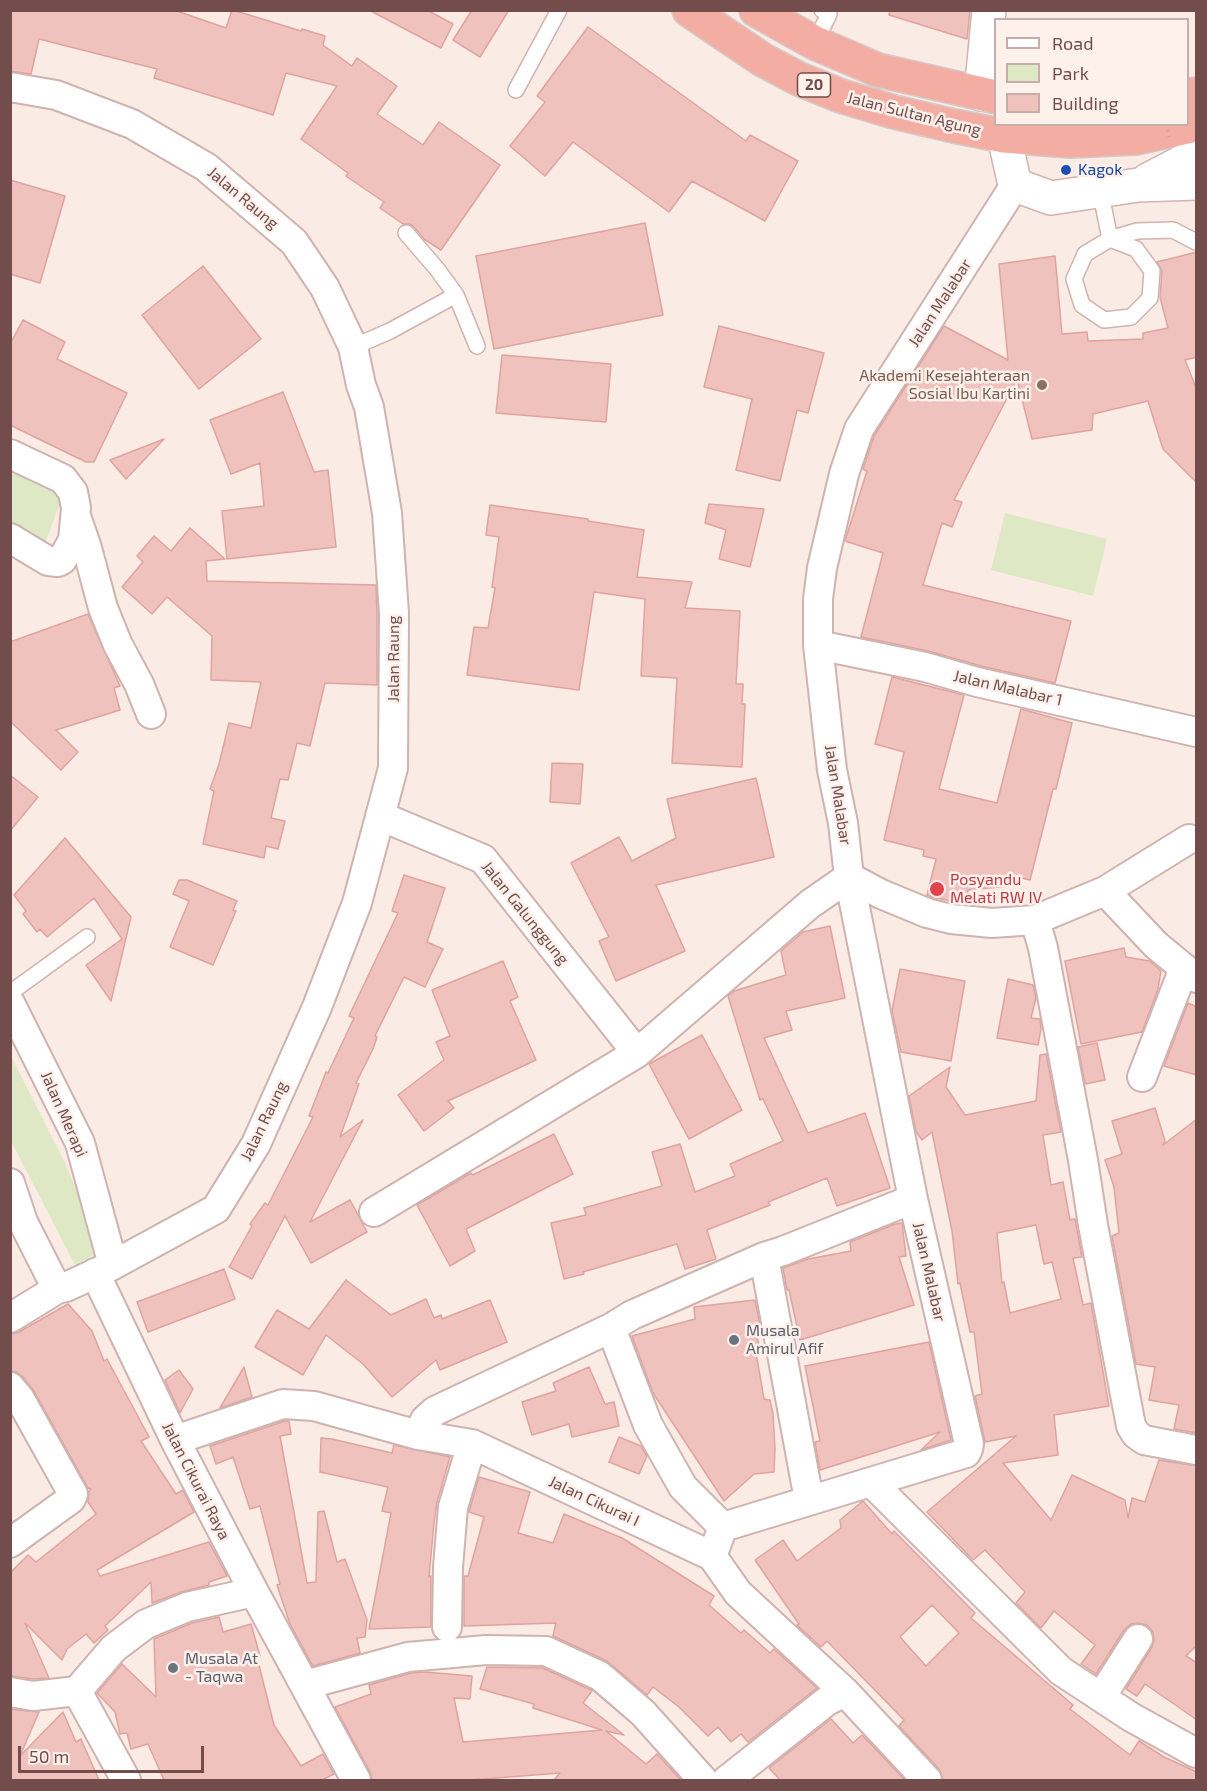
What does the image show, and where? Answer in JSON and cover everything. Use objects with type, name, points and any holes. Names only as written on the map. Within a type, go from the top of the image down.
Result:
[{"type":"highway","name":"Jalan Sultan Agung","points":[[688,10],[763,60],[799,79],[894,112],[1004,136],[1070,141],[1183,133]]},
{"type":"highway","name":"20","points":[[756,10],[815,43],[878,69],[988,95]]},
{"type":"main road","points":[[988,95],[989,10]]},
{"type":"main road","points":[[1138,185],[1183,133]]},
{"type":"main road","points":[[1004,136],[1015,185],[1051,198],[1138,185],[1197,183]]},
{"type":"street","name":"Jalan Raung","points":[[10,87],[56,95],[132,124],[206,167],[294,242],[325,288],[353,347],[361,384],[369,407],[382,479],[387,513],[394,613],[393,768],[357,903],[317,1007],[256,1144],[216,1209],[104,1269],[57,1289],[10,1318]]},
{"type":"street","name":"Jalan Malabar","points":[[871,1482],[966,1453],[969,1444],[913,1199],[849,877],[843,823],[832,770],[818,645],[818,599],[822,568],[844,474],[859,429],[1015,185]]},
{"type":"street","points":[[10,454],[63,479],[73,492],[76,516],[103,608],[151,714]]},
{"type":"street","points":[[10,538],[48,561],[58,562],[71,547],[76,516]]},
{"type":"street","name":"Jalan Malabar 1","points":[[818,645],[1197,732]]},
{"type":"street","name":"Jalan Galunggung","points":[[380,816],[483,859],[637,1053]]},
{"type":"street","points":[[374,1212],[637,1053],[810,904],[849,877],[881,894],[927,913],[951,919],[992,924],[1035,920],[1105,891],[1189,840]]},
{"type":"street","points":[[1105,891],[1156,945],[1190,973],[1142,1077]]},
{"type":"street","points":[[1035,920],[1043,948],[1131,1426],[1144,1440],[1197,1450]]},
{"type":"street","name":"Jalan Merapi","points":[[10,1003],[80,1143],[104,1269]]},
{"type":"street","points":[[10,1183],[23,1222],[57,1289]]},
{"type":"street","points":[[418,1435],[425,1420],[435,1412],[611,1328],[632,1315],[764,1257],[913,1199]]},
{"type":"street","points":[[764,1257],[809,1500]]},
{"type":"street","name":"Jalan Cikurai Raya","points":[[104,1269],[116,1321],[133,1356],[254,1592],[356,1780]]},
{"type":"street","points":[[611,1328],[648,1425],[683,1487],[723,1527]]},
{"type":"street","points":[[10,1387],[20,1399],[73,1494],[71,1498],[10,1543]]},
{"type":"street","name":"Jalan Cikurai I","points":[[175,1440],[283,1404],[314,1406],[418,1435],[472,1444],[712,1556],[738,1593],[846,1692],[927,1780]]},
{"type":"street","points":[[447,1627],[448,1567],[453,1507],[472,1444]]},
{"type":"street","points":[[723,1527],[871,1482],[1061,1671],[1131,1717],[1197,1753]]},
{"type":"street","points":[[712,1556],[723,1527]]},
{"type":"street","points":[[10,1692],[33,1696],[77,1691],[114,1648],[146,1624],[187,1606],[254,1592]]},
{"type":"street","points":[[1101,1697],[1138,1639]]},
{"type":"street","points":[[305,1686],[408,1658],[486,1650],[546,1651],[600,1676],[643,1713],[703,1780]]},
{"type":"street","points":[[77,1691],[126,1780]]},
{"type":"street","points":[[727,1780],[827,1701],[846,1692]]},
{"type":"lane","points":[[516,90],[559,10]]},
{"type":"lane","points":[[815,43],[829,14],[822,10]]},
{"type":"lane","points":[[1100,190],[1110,239]]},
{"type":"lane","points":[[1110,239],[1136,249],[1152,271],[1150,298],[1131,317],[1104,320],[1082,305],[1074,279],[1085,254],[1110,239],[1137,231],[1173,230],[1197,242]]},
{"type":"lane","points":[[406,233],[456,295],[477,346]]},
{"type":"lane","points":[[353,347],[390,331],[456,295]]},
{"type":"lane","points":[[10,993],[87,937]]},
{"type":"green space","points":[[10,468],[65,490],[44,546],[11,525]]},
{"type":"green space","points":[[1005,513],[1107,539],[1093,596],[991,570]]},
{"type":"green space","points":[[10,1054],[64,1161],[102,1251],[75,1265],[11,1141]]},
{"type":"building","points":[[10,10],[174,10],[226,28],[233,10],[325,36],[323,45],[352,66],[357,58],[397,86],[377,114],[423,145],[439,122],[500,165],[441,250],[424,239],[413,226],[403,224],[380,208],[384,202],[346,176],[348,173],[301,139],[337,86],[286,73],[273,115],[154,78],[157,69],[39,39],[31,74],[10,71]]},
{"type":"building","points":[[369,10],[427,10],[453,24],[441,48]]},
{"type":"building","points":[[472,10],[509,10],[480,57],[453,40]]},
{"type":"building","points":[[890,10],[970,10],[967,39],[889,15]]},
{"type":"building","points":[[588,27],[746,141],[750,135],[798,161],[765,221],[692,181],[669,212],[573,142],[545,176],[510,146],[545,102],[537,96]]},
{"type":"building","points":[[10,180],[65,196],[40,283],[10,274]]},
{"type":"building","points":[[645,223],[663,315],[494,349],[476,256]]},
{"type":"building","points":[[1197,252],[1197,357],[1185,360],[1197,390],[1197,483],[1163,449],[1148,401],[1093,414],[1092,430],[1032,439],[1017,379],[954,500],[962,502],[952,527],[942,523],[923,585],[1071,621],[1055,683],[928,651],[861,637],[883,553],[845,541],[867,471],[863,469],[874,436],[944,326],[1008,360],[999,264],[1055,256],[1062,334],[1087,332],[1088,341],[1143,339],[1143,333],[1168,328],[1160,297],[1162,271],[1157,262]]},
{"type":"building","points":[[203,266],[261,339],[199,389],[142,315]]},
{"type":"building","points":[[23,320],[65,342],[57,359],[127,393],[94,462],[86,462],[10,425],[10,344]]},
{"type":"building","points":[[719,326],[824,353],[808,413],[797,410],[780,481],[736,470],[752,399],[704,387]]},
{"type":"building","points":[[502,355],[611,364],[606,422],[496,413]]},
{"type":"building","points":[[283,392],[314,472],[328,470],[336,547],[227,559],[222,511],[264,506],[260,463],[231,474],[210,420]]},
{"type":"building","points":[[164,439],[126,479],[110,460]]},
{"type":"building","points":[[709,504],[764,509],[750,567],[719,559],[726,530],[705,523]]},
{"type":"building","points":[[490,505],[588,519],[588,521],[644,530],[637,577],[692,582],[685,608],[740,611],[736,684],[743,684],[742,704],[745,704],[742,767],[672,763],[677,678],[641,676],[645,599],[594,592],[579,690],[467,675],[474,627],[488,628],[495,588],[492,587],[499,537],[486,535]]},
{"type":"building","points":[[190,528],[225,559],[206,561],[207,581],[376,585],[377,685],[325,683],[310,746],[297,743],[288,780],[280,779],[271,818],[285,821],[278,849],[266,846],[264,858],[203,844],[214,791],[210,789],[229,723],[251,728],[261,682],[211,680],[212,636],[167,597],[152,614],[122,587],[143,562],[137,556],[154,536],[171,551]]},
{"type":"building","points":[[88,614],[120,686],[114,688],[120,710],[56,730],[78,752],[61,770],[10,721],[10,642]]},
{"type":"building","points":[[892,677],[964,695],[939,789],[997,803],[1021,709],[1072,723],[1030,880],[1008,875],[1009,886],[968,890],[965,904],[932,897],[927,895],[936,859],[923,856],[924,850],[884,840],[904,752],[875,744]]},
{"type":"building","points":[[552,763],[583,764],[580,804],[550,802]]},
{"type":"building","points":[[10,775],[38,797],[10,831]]},
{"type":"building","points":[[756,778],[774,857],[656,885],[685,951],[616,981],[599,941],[609,937],[571,863],[619,837],[632,861],[676,838],[667,799]]},
{"type":"building","points":[[65,838],[131,917],[111,1001],[86,965],[122,939],[94,898],[47,937],[40,929],[37,932],[23,914],[26,911],[14,895]]},
{"type":"building","points":[[404,875],[445,888],[427,942],[443,949],[425,987],[404,977],[375,1036],[377,1037],[373,1049],[356,1083],[359,1084],[340,1137],[363,1120],[310,1222],[350,1200],[367,1232],[311,1263],[285,1216],[252,1279],[229,1267],[252,1226],[250,1224],[265,1203],[268,1205],[313,1117],[309,1116],[326,1072],[328,1073],[354,1018],[349,1016],[398,913],[392,911]]},
{"type":"building","points":[[179,880],[187,880],[237,901],[233,910],[236,911],[213,965],[170,947],[189,901],[173,894]]},
{"type":"building","points":[[830,926],[845,998],[786,1011],[792,1030],[764,1038],[808,1133],[865,1113],[890,1188],[837,1206],[827,1178],[768,1202],[770,1205],[707,1230],[716,1259],[685,1269],[677,1244],[564,1279],[551,1223],[586,1215],[584,1208],[662,1186],[652,1152],[680,1144],[695,1192],[735,1176],[730,1164],[783,1141],[763,1099],[760,1100],[728,996],[734,991],[786,975],[781,951],[803,932]]},
{"type":"building","points":[[1124,948],[1126,957],[1150,961],[1161,971],[1158,989],[1142,1032],[1081,1044],[1065,961]]},
{"type":"building","points":[[503,961],[518,997],[510,1001],[536,1060],[448,1101],[454,1108],[424,1131],[398,1095],[444,1060],[436,1042],[450,1036],[432,990]]},
{"type":"building","points":[[900,969],[965,981],[951,1061],[901,1052],[892,1011]]},
{"type":"building","points":[[1008,979],[1033,985],[1036,998],[1031,1018],[1040,1019],[1038,1045],[997,1038]]},
{"type":"building","points":[[1188,1003],[1197,1007],[1197,1075],[1164,1066]]},
{"type":"building","points":[[702,1035],[742,1110],[689,1139],[649,1064]]},
{"type":"building","points":[[1097,1043],[1105,1080],[1085,1084],[1078,1047]]},
{"type":"building","points":[[1046,1054],[1061,1132],[1043,1135],[1051,1185],[1063,1182],[1070,1220],[1075,1219],[1082,1257],[1073,1258],[1083,1305],[1091,1303],[1109,1406],[1054,1415],[1058,1455],[1003,1463],[1051,1520],[1072,1475],[1125,1500],[1128,1518],[1132,1498],[1145,1502],[1159,1460],[1197,1466],[1197,1645],[1186,1656],[1197,1663],[1197,1720],[1145,1684],[1137,1696],[1126,1689],[1152,1647],[1153,1632],[1147,1625],[1131,1624],[1124,1630],[1096,1674],[1081,1664],[1095,1645],[1054,1611],[1041,1628],[1016,1603],[1025,1592],[985,1550],[973,1560],[927,1512],[1016,1436],[985,1442],[975,1396],[982,1394],[974,1332],[970,1332],[960,1283],[958,1284],[952,1231],[932,1132],[922,1140],[916,1132],[909,1096],[950,1067],[946,1087],[965,1115],[1036,1101],[1040,1055]],"holes":[[[1036,1225],[1044,1264],[1052,1262],[1061,1299],[1010,1313],[1004,1282],[1002,1283],[997,1233]]]},
{"type":"building","points":[[1155,1108],[1165,1141],[1163,1145],[1197,1119],[1197,1433],[1174,1429],[1179,1405],[1149,1400],[1155,1367],[1136,1364],[1112,1236],[1119,1233],[1114,1187],[1105,1160],[1122,1154],[1112,1121]]},
{"type":"building","points":[[554,1134],[573,1174],[466,1229],[475,1251],[450,1266],[417,1205],[471,1173],[473,1175]]},
{"type":"building","points":[[902,1223],[906,1256],[899,1257],[914,1305],[800,1340],[783,1268],[808,1259],[851,1251],[850,1242]]},
{"type":"building","points":[[224,1269],[235,1299],[148,1332],[137,1302]]},
{"type":"building","points":[[346,1280],[391,1315],[426,1299],[434,1318],[441,1315],[442,1319],[490,1300],[507,1342],[440,1370],[436,1360],[392,1397],[363,1364],[326,1335],[303,1375],[255,1347],[277,1310],[309,1329]]},
{"type":"building","points":[[755,1300],[762,1335],[757,1336],[759,1346],[755,1347],[764,1399],[770,1400],[773,1413],[774,1472],[754,1474],[724,1501],[653,1393],[632,1336],[695,1319],[694,1307]]},
{"type":"building","points":[[68,1304],[92,1331],[104,1361],[107,1359],[149,1437],[141,1441],[176,1494],[183,1490],[194,1512],[97,1570],[100,1576],[209,1542],[227,1576],[209,1582],[209,1585],[152,1603],[151,1582],[105,1626],[108,1630],[94,1643],[86,1634],[67,1649],[62,1660],[25,1623],[49,1678],[33,1679],[10,1676],[10,1573],[28,1555],[36,1562],[96,1514],[88,1502],[91,1489],[88,1488],[34,1391],[22,1376],[10,1371],[10,1334],[19,1332]]},
{"type":"building","points":[[929,1342],[951,1440],[921,1450],[940,1432],[820,1470],[815,1442],[820,1441],[805,1366]]},
{"type":"building","points":[[244,1367],[252,1397],[220,1408]]},
{"type":"building","points":[[589,1367],[605,1404],[614,1402],[619,1426],[572,1437],[569,1424],[532,1435],[522,1402],[556,1391],[553,1383]]},
{"type":"building","points":[[179,1370],[193,1389],[180,1413],[165,1380]]},
{"type":"building","points":[[289,1421],[291,1434],[280,1436],[307,1583],[316,1582],[318,1512],[324,1511],[337,1562],[345,1559],[367,1620],[365,1637],[357,1638],[360,1653],[313,1666],[290,1624],[277,1585],[280,1584],[260,1506],[250,1509],[233,1457],[216,1464],[210,1446]]},
{"type":"building","points":[[619,1437],[641,1446],[647,1456],[639,1474],[609,1462]]},
{"type":"building","points":[[321,1438],[392,1453],[394,1445],[450,1457],[437,1502],[434,1523],[429,1577],[431,1576],[431,1627],[369,1629],[391,1513],[382,1511],[388,1487],[320,1472]]},
{"type":"building","points":[[479,1477],[530,1492],[518,1533],[553,1543],[564,1514],[622,1538],[714,1596],[709,1605],[741,1633],[744,1630],[770,1653],[774,1649],[817,1688],[748,1742],[741,1734],[731,1742],[718,1727],[708,1736],[679,1707],[653,1687],[647,1695],[607,1661],[553,1636],[556,1623],[464,1626],[464,1576],[468,1576],[484,1517],[469,1512]]},
{"type":"building","points":[[863,1501],[892,1534],[894,1531],[975,1613],[971,1618],[1073,1705],[1070,1709],[1130,1755],[1139,1741],[1164,1757],[1197,1772],[1197,1780],[943,1780],[939,1769],[899,1726],[904,1720],[827,1641],[821,1647],[797,1625],[799,1624],[755,1560],[783,1540],[797,1561],[841,1528],[840,1520]],"holes":[[[932,1605],[959,1633],[926,1666],[900,1637]]]},
{"type":"building","points":[[219,1617],[223,1632],[251,1624],[274,1725],[301,1766],[323,1754],[334,1774],[322,1780],[164,1780],[148,1744],[131,1749],[127,1733],[120,1734],[115,1712],[97,1693],[122,1664],[156,1697],[154,1639],[192,1623]]},
{"type":"building","points":[[487,1667],[543,1668],[591,1690],[583,1703],[624,1735],[606,1731],[646,1764],[657,1754],[681,1780],[554,1780],[560,1773],[471,1780],[372,1780],[370,1772],[335,1707],[371,1694],[369,1685],[411,1673],[472,1676],[470,1699],[454,1698],[463,1742],[602,1730],[533,1708],[534,1704],[480,1689]]},
{"type":"building","points":[[10,1709],[39,1712],[20,1756],[63,1712],[76,1742],[81,1739],[99,1780],[10,1780]]},
{"type":"building","points":[[831,1719],[853,1743],[862,1735],[905,1780],[780,1780],[769,1768]]},
{"type":"place","name":"Kagok","points":[[1066,170]]},
{"type":"place","name":"Akademi Kesejahteraan Sosial Ibu Kartini","points":[[1042,385]]},
{"type":"place","name":"Posyandu Melati RW IV","points":[[937,889]]},
{"type":"place","name":"Musala Amirul Afif","points":[[734,1340]]},
{"type":"place","name":"Musala At - Taqwa","points":[[173,1668]]}]
